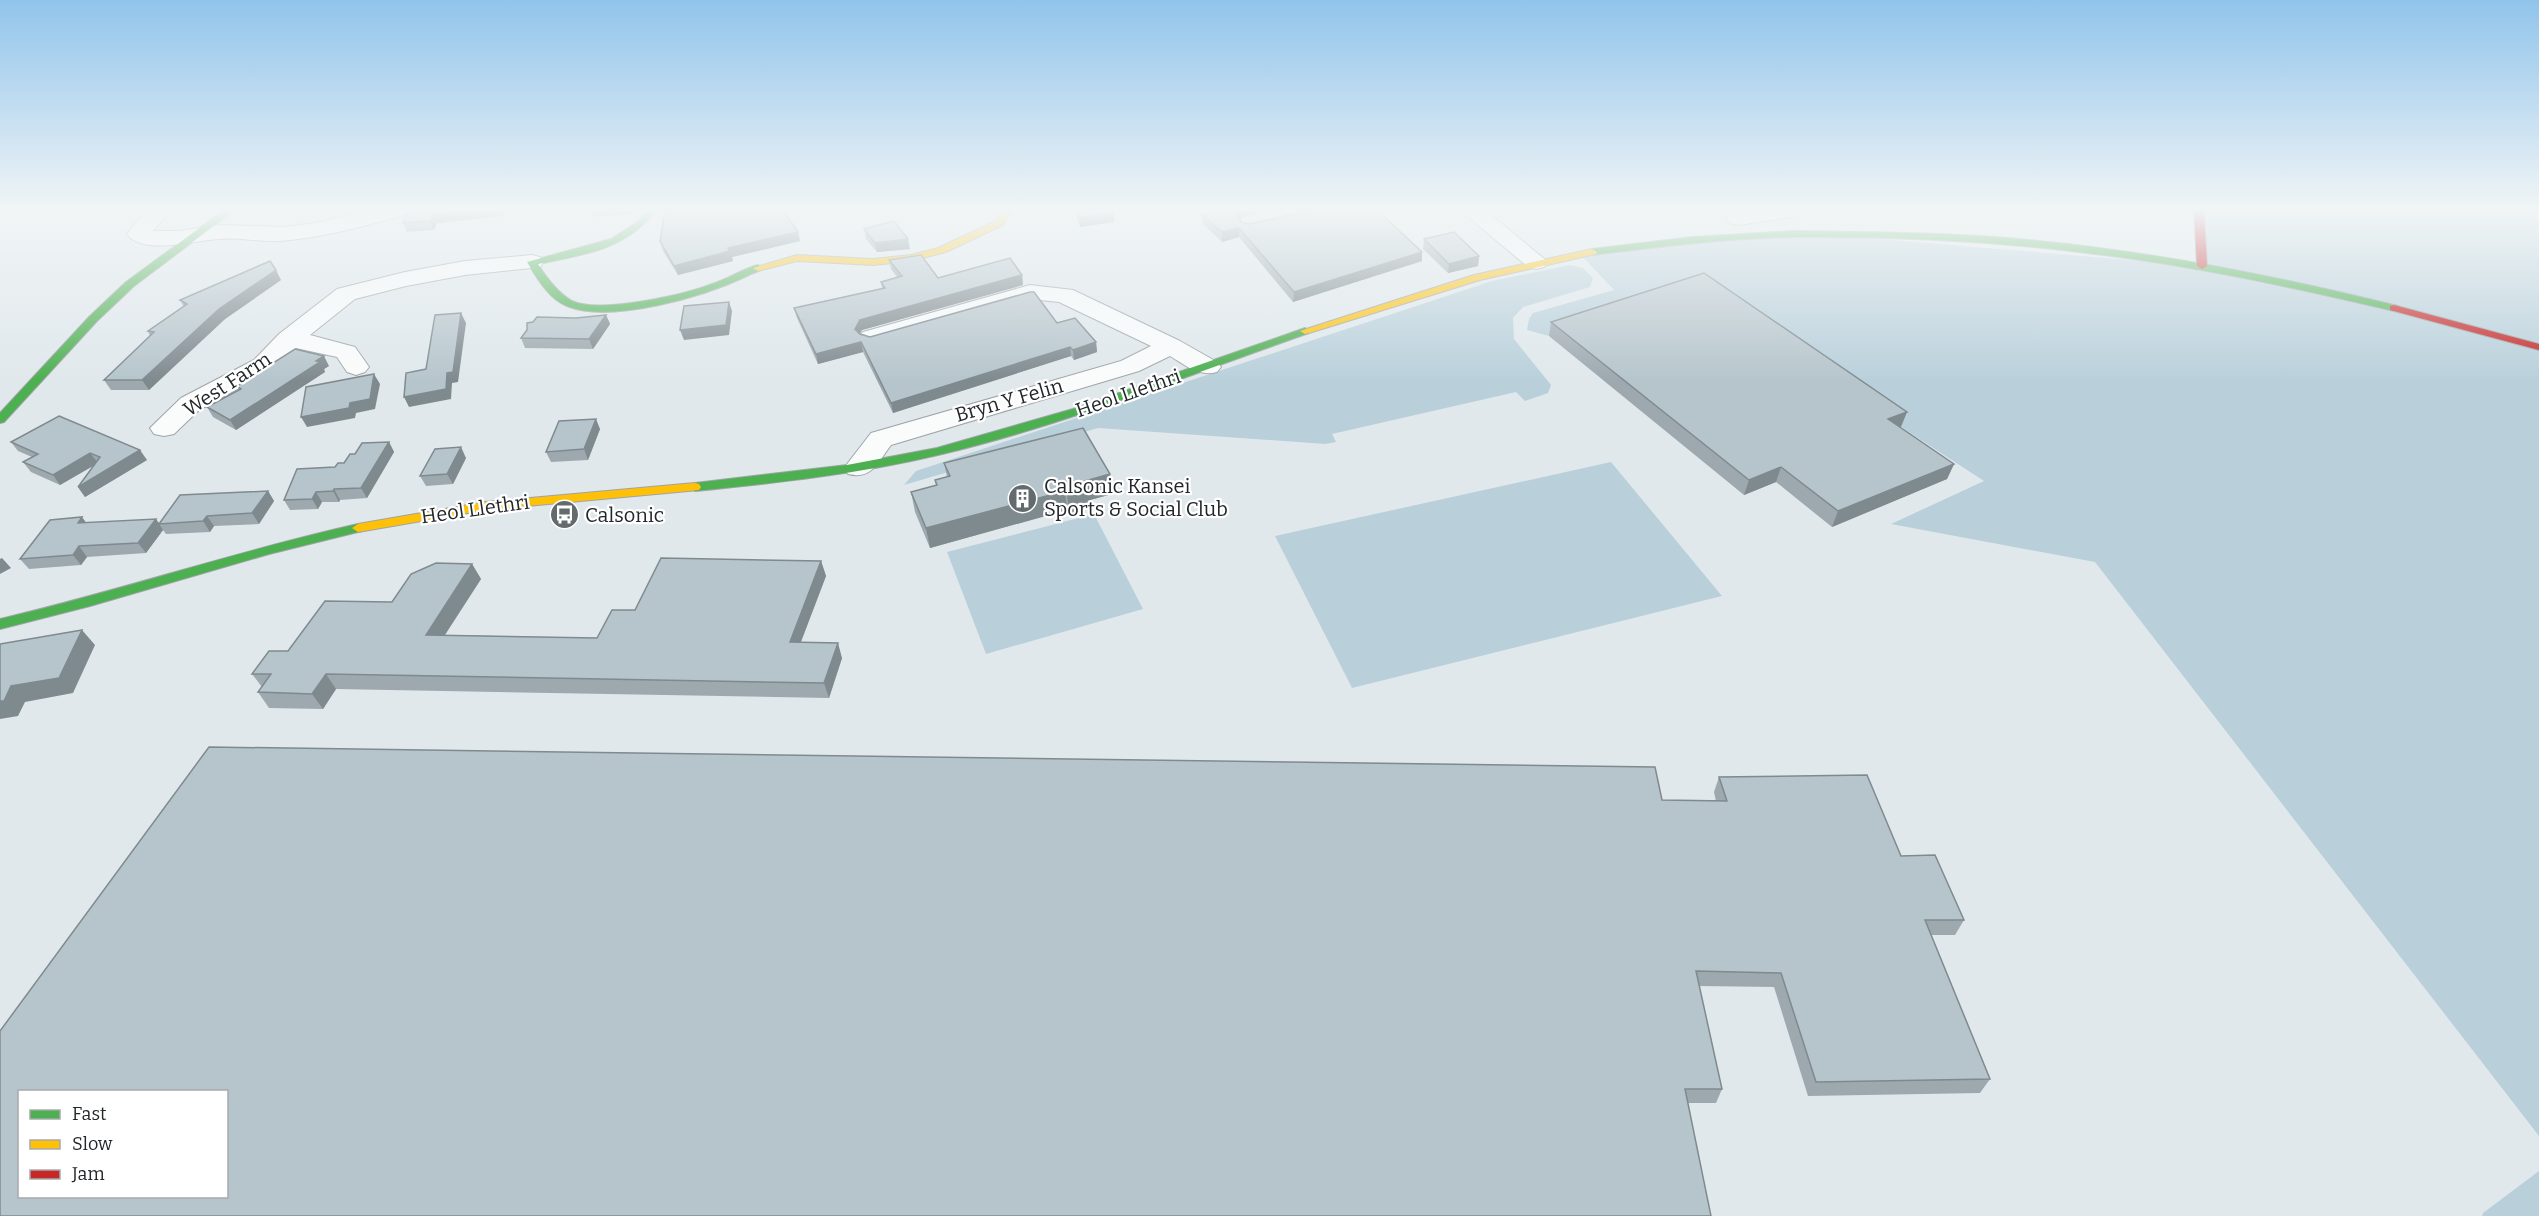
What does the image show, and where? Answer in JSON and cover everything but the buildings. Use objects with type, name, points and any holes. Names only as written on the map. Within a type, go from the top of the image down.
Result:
[{"type":"main road","points":[[0,420],[93,320],[130,284],[153,267]]},
{"type":"main road","points":[[535,267],[543,279],[570,304],[593,309],[637,305],[714,288],[763,267]]},
{"type":"main road","name":"Heol Llethri","points":[[0,624],[108,597],[258,552],[359,528],[446,511],[536,500],[772,480],[890,463],[997,438],[1410,296],[1518,267]]},
{"type":"main road","name":"Heol Llethri","points":[[2205,267],[2431,315],[2539,347]]},
{"type":"street","name":"West Farm","points":[[164,428],[190,404],[263,365],[288,339],[346,294],[405,279],[479,267]]},
{"type":"street","points":[[872,337],[1030,292],[1064,295],[1171,346],[1208,367]]},
{"type":"street","name":"West Farm","points":[[288,339],[346,352],[356,367]]},
{"type":"street","name":"Bryn Y Felin","points":[[858,468],[881,439],[1130,366],[1171,346]]},
{"type":"shaded area","points":[[1561,267],[1583,268],[1593,278],[1590,287],[1523,307],[1513,318],[1514,339],[1551,385],[1548,393],[1525,401],[1516,392],[1332,434],[1336,442],[1325,444],[1098,428],[904,485],[916,471],[1492,281]]},
{"type":"shaded area","points":[[1592,267],[2539,267],[2539,1136],[2095,562],[1891,524],[1984,481],[1901,427],[1701,288],[1549,336],[1527,330],[1533,313],[1614,290]]},
{"type":"shaded area","points":[[1611,462],[1722,596],[1352,688],[1275,536]]},
{"type":"shaded area","points":[[1094,514],[1143,609],[986,654],[947,552]]},
{"type":"shaded area","points":[[2539,1171],[2539,1216],[2482,1216],[2483,1213]]},
{"type":"traffic: fast","points":[[0,420],[93,319],[130,284],[154,267]]},
{"type":"traffic: fast","points":[[535,267],[548,285],[569,303],[581,307],[598,308],[641,304],[685,296],[721,285],[758,268]]},
{"type":"traffic: fast","points":[[2200,267],[2296,285],[2394,308]]},
{"type":"traffic: fast","points":[[695,487],[847,469],[937,452],[984,440],[1077,412],[1305,331]]},
{"type":"traffic: fast","points":[[0,624],[268,550],[358,528]]},
{"type":"traffic: slow","points":[[758,268],[763,267]]},
{"type":"traffic: slow","points":[[1305,331],[1478,277],[1525,267]]},
{"type":"traffic: slow","points":[[358,528],[485,506],[695,487]]},
{"type":"traffic: jam","points":[[2394,308],[2539,347]]},
{"type":"place","name":"Calsonic Kansei Sports & Social Club","points":[[1023,498]]},
{"type":"place","name":"Calsonic","points":[[564,515]]}]
